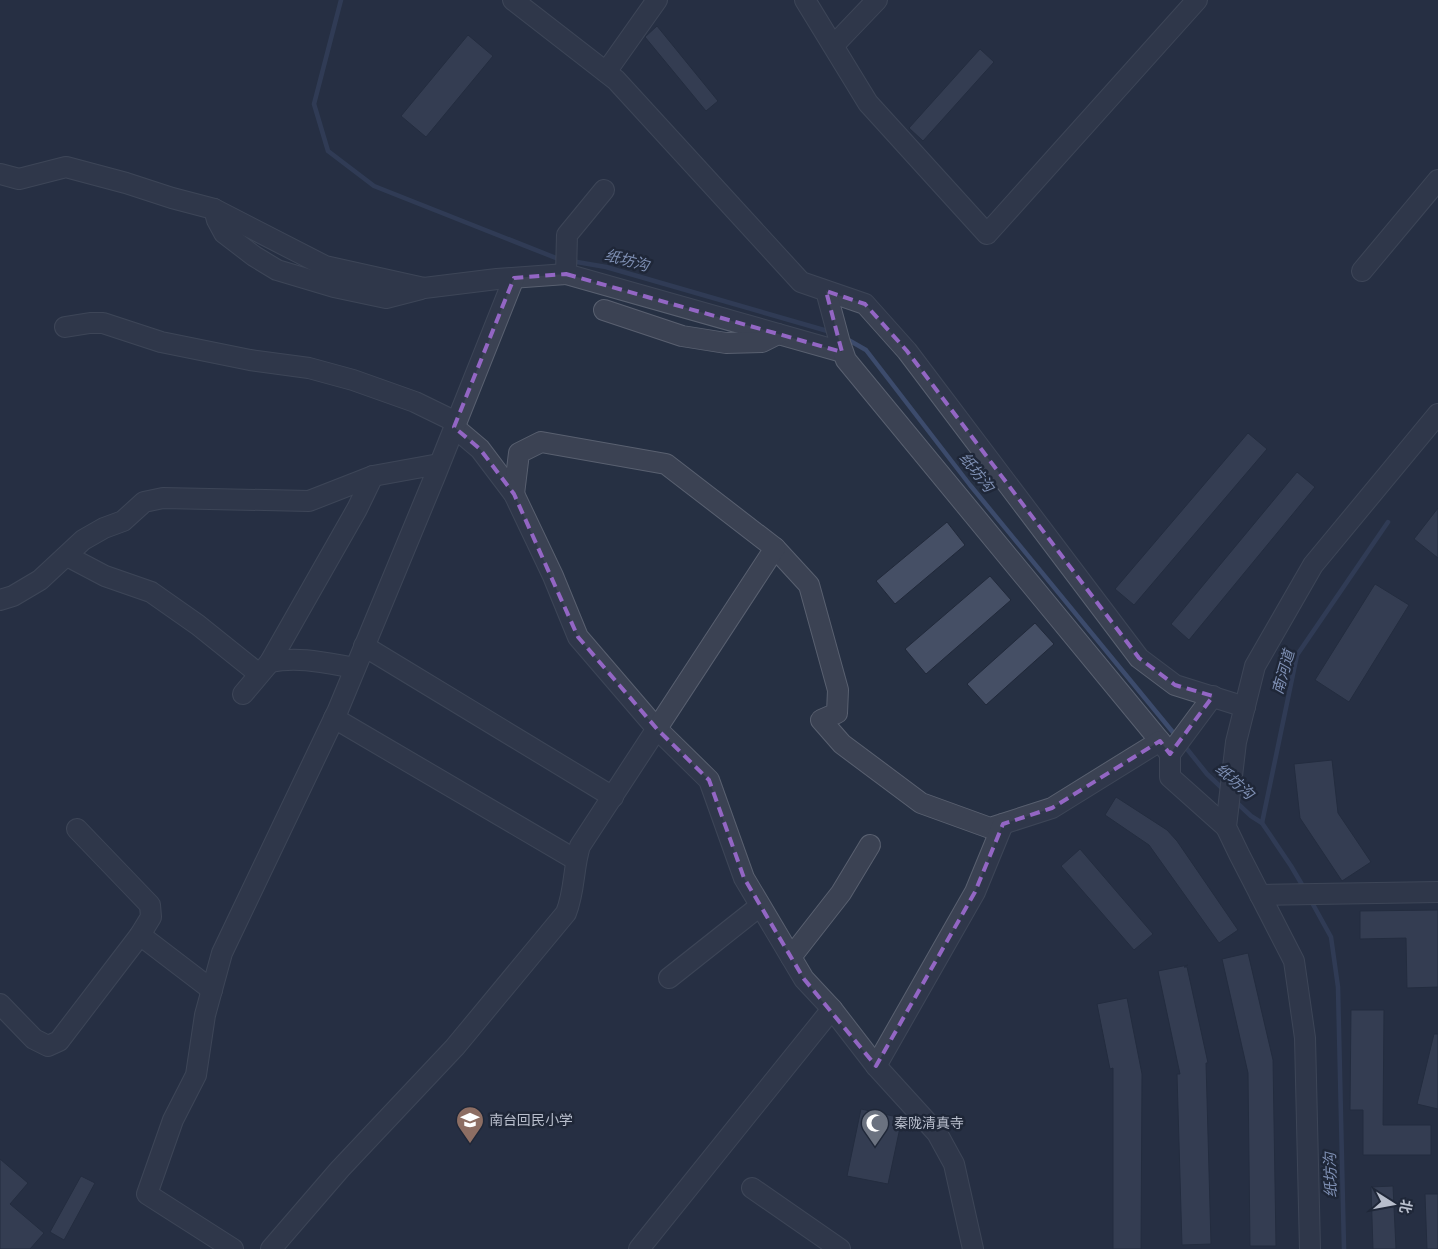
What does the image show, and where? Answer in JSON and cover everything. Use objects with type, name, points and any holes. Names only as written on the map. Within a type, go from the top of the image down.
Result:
[{"type":"street","points":[[513,0],[616,80],[801,282],[865,304],[907,351],[1139,658],[1175,685],[1245,706]]},
{"type":"street","points":[[606,72],[658,0]]},
{"type":"street","points":[[806,0],[868,103],[987,234],[1197,0]]},
{"type":"street","points":[[834,45],[876,0]]},
{"type":"street","points":[[0,174],[19,179],[66,167],[126,183],[214,209],[325,266],[424,288],[514,278],[566,263],[778,334],[841,348]]},
{"type":"street","points":[[1362,271],[1438,180]]},
{"type":"street","points":[[566,263],[567,235],[604,190]]},
{"type":"street","points":[[233,1249],[148,1194],[173,1120],[196,1075],[205,1015],[222,953],[334,718],[514,278]]},
{"type":"street","points":[[826,290],[841,348],[846,360],[1169,746],[1170,777],[1227,819],[1260,894],[1294,961],[1305,1038],[1310,1249]]},
{"type":"street","points":[[604,310],[682,336],[726,343],[762,342],[778,334]]},
{"type":"street","points":[[65,327],[90,322],[103,323],[161,342],[250,360],[309,368],[353,380],[406,398],[455,424],[480,449],[514,494],[553,576],[578,637],[657,729],[709,780],[744,878],[804,979],[832,1009],[876,1066],[936,1133],[954,1164],[972,1249]]},
{"type":"street","points":[[1227,819],[1236,742],[1255,666],[1313,565],[1438,414]]},
{"type":"street","points":[[514,494],[519,453],[540,442],[666,464],[775,548],[809,584],[838,690],[837,713],[822,720],[842,744],[921,803],[990,828],[1052,808],[1169,746],[1191,725],[1212,696]]},
{"type":"street","points":[[0,600],[13,596],[40,580],[84,540],[104,528],[123,521],[144,502],[163,498],[308,501],[373,476],[439,464]]},
{"type":"street","points":[[243,694],[264,668],[357,510],[373,476]]},
{"type":"street","points":[[270,1249],[340,1170],[455,1047],[566,913],[572,900],[576,860],[580,846],[775,548]]},
{"type":"street","points":[[67,556],[105,576],[151,592],[264,668]]},
{"type":"street","points":[[364,646],[612,797]]},
{"type":"street","points":[[264,668],[287,658],[355,668]]},
{"type":"street","points":[[334,718],[576,860]]},
{"type":"street","points":[[876,1066],[975,892],[1004,824]]},
{"type":"street","points":[[0,1004],[34,1039],[48,1046],[54,1044],[59,1041],[140,935],[151,917],[150,905],[77,829]]},
{"type":"street","points":[[791,957],[841,893],[870,845]]},
{"type":"street","points":[[1260,894],[1438,892]]},
{"type":"street","points":[[670,978],[760,906]]},
{"type":"street","points":[[140,935],[212,990]]},
{"type":"street","points":[[639,1249],[832,1009]]},
{"type":"street","points":[[752,1188],[840,1249]]},
{"type":"highlighted area","points":[[566,274],[842,352],[826,291],[865,304],[907,351],[1139,658],[1175,685],[1213,696],[1170,754],[1160,741],[1052,808],[1003,824],[975,892],[876,1066],[804,979],[744,878],[709,780],[657,729],[578,637],[514,494],[480,449],[454,427],[514,278]]},
{"type":"building","points":[[657,26],[718,101],[706,111],[645,37]]},
{"type":"building","points":[[468,35],[493,56],[426,137],[401,116]]},
{"type":"building","points":[[980,49],[994,62],[923,141],[909,128]]},
{"type":"building","points":[[1248,433],[1267,449],[1134,605],[1115,589]]},
{"type":"building","points":[[1297,472],[1315,487],[1189,640],[1171,624]]},
{"type":"building","points":[[1438,508],[1438,558],[1414,539]]},
{"type":"building","points":[[947,522],[965,545],[895,604],[876,581]]},
{"type":"building","points":[[990,576],[1011,600],[926,674],[905,649]]},
{"type":"building","points":[[1375,584],[1409,605],[1349,702],[1315,680]]},
{"type":"building","points":[[1035,623],[1054,644],[986,705],[967,684]]},
{"type":"building","points":[[1332,760],[1338,813],[1371,862],[1342,881],[1300,818],[1294,764]]},
{"type":"building","points":[[1116,797],[1167,830],[1177,841],[1238,930],[1219,943],[1149,845],[1105,815]]},
{"type":"building","points":[[1080,849],[1153,934],[1134,950],[1061,866]]},
{"type":"building","points":[[1438,910],[1438,987],[1407,988],[1406,938],[1360,939],[1360,911]]},
{"type":"building","points":[[1248,953],[1273,1060],[1276,1246],[1250,1246],[1248,1073],[1222,959]]},
{"type":"building","points":[[1188,965],[1184,967],[1187,967],[1208,1063],[1206,1063],[1211,1244],[1182,1245],[1177,1074],[1180,1074],[1158,971]]},
{"type":"building","points":[[1127,998],[1142,1074],[1141,1249],[1113,1249],[1113,1068],[1110,1069],[1097,1004]]},
{"type":"building","points":[[1351,1010],[1384,1010],[1383,1125],[1431,1125],[1431,1155],[1363,1155],[1363,1110],[1350,1110]]},
{"type":"building","points":[[1434,1034],[1438,1034],[1438,1109],[1417,1104]]},
{"type":"building","name":"秦陇清真寺","points":[[861,1109],[902,1118],[888,1184],[847,1176]]},
{"type":"building","points":[[0,1159],[28,1183],[10,1204],[44,1233],[30,1249],[0,1249]]},
{"type":"building","points":[[81,1176],[95,1183],[64,1240],[50,1232]]},
{"type":"building","points":[[1393,1186],[1396,1249],[1373,1249],[1371,1187]]},
{"type":"building","points":[[1425,1194],[1438,1194],[1438,1249],[1427,1249]]},
{"type":"waterway","name":"纸坊沟","points":[[341,0],[314,104],[328,151],[374,186],[561,260]]},
{"type":"waterway","name":"纸坊沟","points":[[571,261],[606,267],[831,332]]},
{"type":"waterway","name":"纸坊沟","points":[[845,338],[866,350],[970,485],[1176,736]]},
{"type":"waterway","name":"南河道","points":[[1262,823],[1297,655],[1388,522]]},
{"type":"waterway","name":"纸坊沟","points":[[1183,744],[1207,774],[1224,790]]},
{"type":"waterway","name":"纸坊沟","points":[[1235,801],[1251,816],[1262,823],[1304,888]]},
{"type":"waterway","name":"纸坊沟","points":[[1310,899],[1331,937],[1338,987],[1344,1249]]},
{"type":"place","name":"南台回民小学","points":[[470,1144]]},
{"type":"place","name":"秦陇清真寺","points":[[875,1147]]}]
